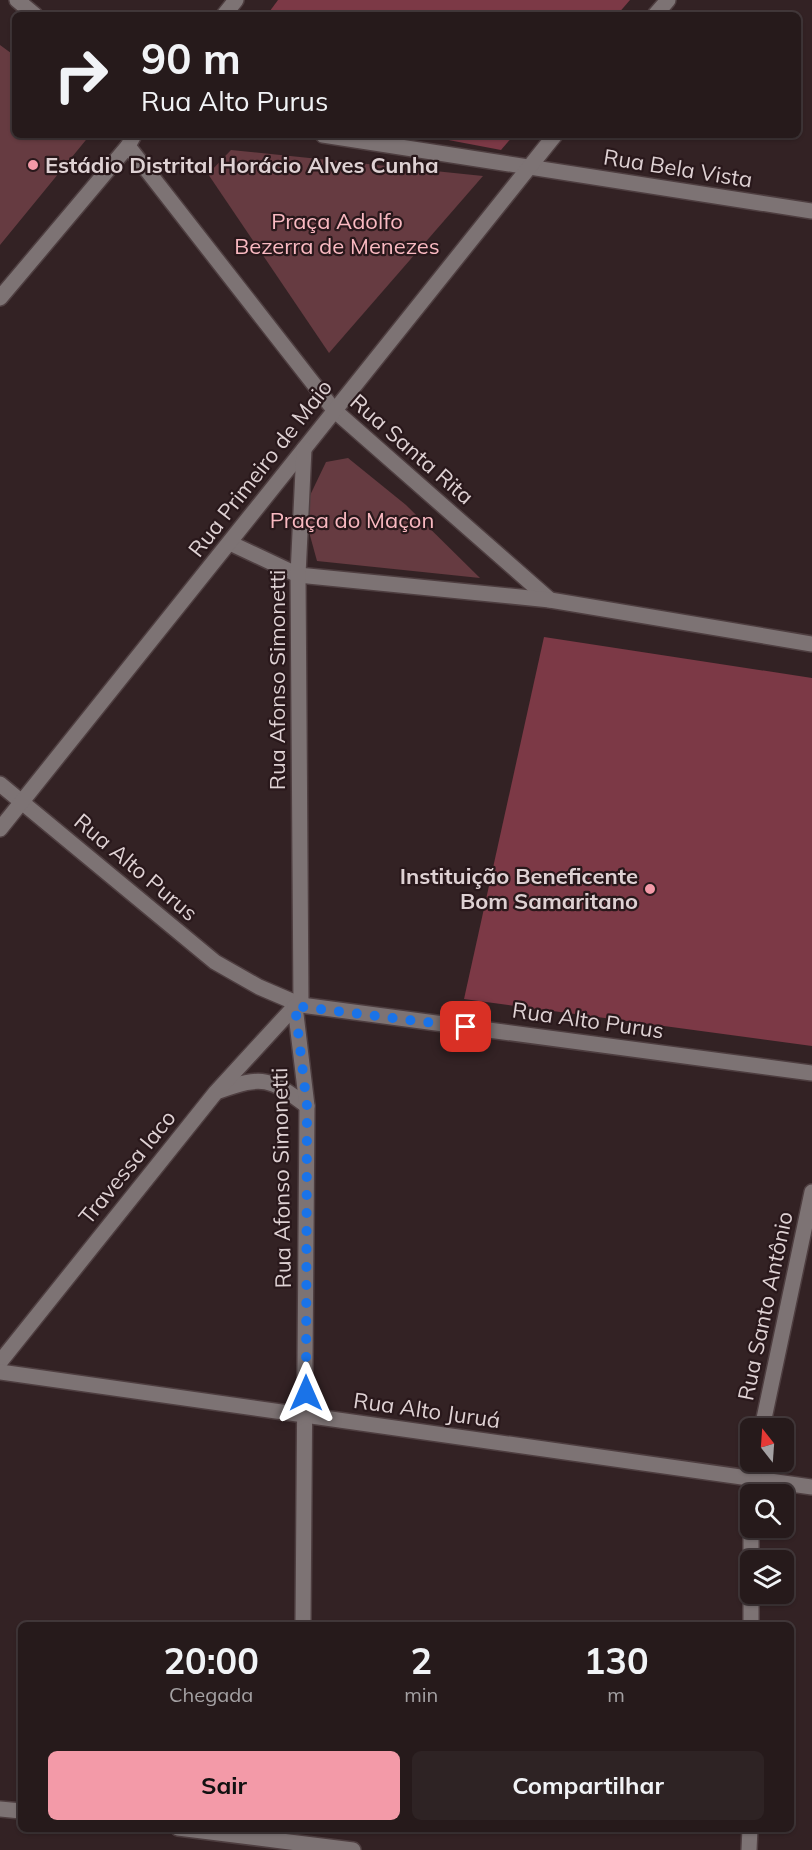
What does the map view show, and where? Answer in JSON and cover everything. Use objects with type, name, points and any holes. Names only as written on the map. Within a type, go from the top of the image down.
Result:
[{"type":"street","points":[[17,0],[31,12]]},
{"type":"street","points":[[226,12],[236,0]]},
{"type":"street","points":[[658,12],[668,0]]},
{"type":"street","name":"Rua Bela Vista","points":[[342,138],[812,210]]},
{"type":"street","name":"Rua Primeiro de Maio","points":[[0,829],[553,138]]},
{"type":"street","points":[[0,298],[131,141]]},
{"type":"street","name":"Rua Santa Rita","points":[[131,141],[334,410],[550,600]]},
{"type":"street","name":"Rua Afonso Simonetti","points":[[303,1622],[307,1106],[298,1006],[298,575],[304,449]]},
{"type":"street","points":[[230,543],[298,575],[550,600],[812,644]]},
{"type":"street","name":"Rua Alto Purus","points":[[0,784],[215,962],[298,1006],[812,1073]]},
{"type":"street","name":"Travessa Iaco","points":[[0,1362],[216,1092],[298,1006]]},
{"type":"street","points":[[216,1092],[249,1080],[277,1083],[307,1106]]},
{"type":"street","name":"Rua Santo Antônio","points":[[764,1418],[812,1192]]},
{"type":"street","name":"Rua Alto Juruá","points":[[0,1372],[812,1487]]},
{"type":"street","points":[[752,1484],[753,1472]]},
{"type":"street","points":[[751,1604],[751,1622]]},
{"type":"street","points":[[0,1809],[18,1811]]},
{"type":"street","points":[[219,1832],[300,1840],[353,1850]]},
{"type":"street","points":[[749,1850],[750,1832]]},
{"type":"green space","name":"Estádio Distrital Horácio Alves Cunha","points":[[0,45],[12,54],[12,138],[88,138],[0,245]]},
{"type":"green space","name":"Praça Adolfo Bezerra de Menezes","points":[[231,150],[483,176],[329,353],[208,174]]},
{"type":"green space","name":"Praça do Maçon","points":[[348,458],[406,505],[480,578],[317,561],[303,510],[326,462]]},
{"type":"building","points":[[278,0],[630,0],[620,12],[269,12]]},
{"type":"building","points":[[438,138],[511,138],[501,150]]},
{"type":"building","name":"Instituição Beneficente Bom Samaritano","points":[[544,637],[812,678],[812,1046],[464,999]]},
{"type":"place","name":"Estádio Distrital Horácio Alves Cunha","points":[[33,165]]},
{"type":"place","name":"Instituição Beneficente Bom Samaritano","points":[[650,889]]},
{"type":"route","points":[[306,1393],[307,1106],[295,1006],[302,1005],[466,1027]]}]
